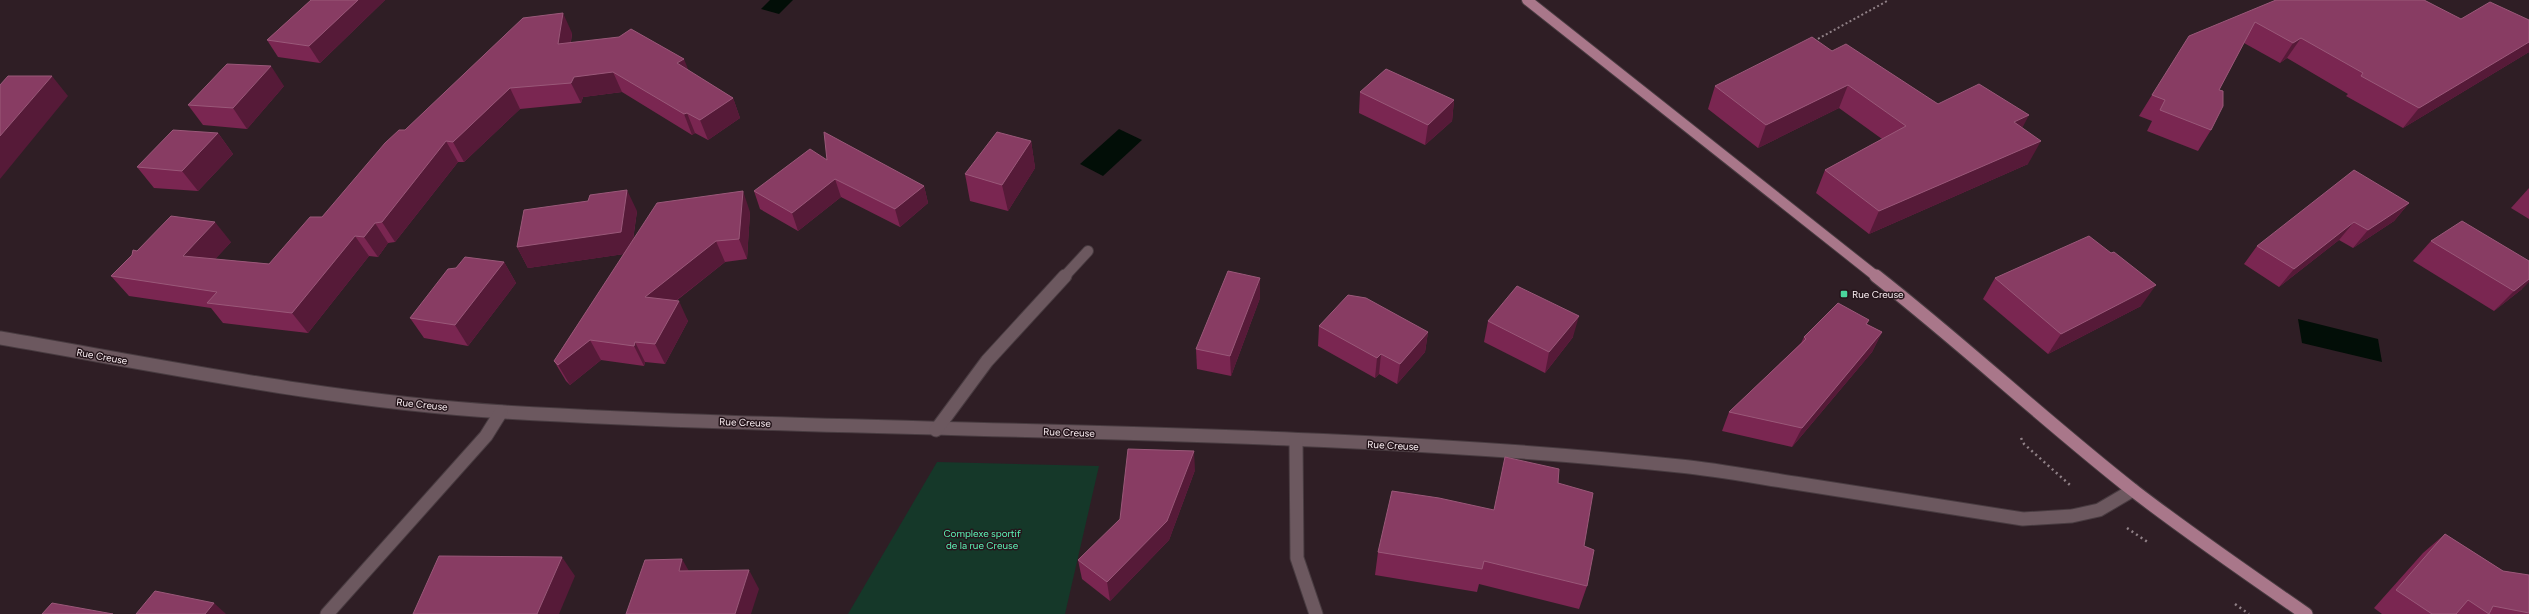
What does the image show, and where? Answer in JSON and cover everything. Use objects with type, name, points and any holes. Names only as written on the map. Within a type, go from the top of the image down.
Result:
[{"type":"main road","points":[[1527,0],[1927,316],[2133,490],[2210,548],[2306,614]]},
{"type":"street","points":[[936,430],[987,361],[1088,251]]},
{"type":"street","name":"Rue Creuse","points":[[0,338],[307,392],[501,412],[936,430],[1016,430],[1296,440],[1492,450],[1684,466],[2023,519],[2072,516],[2099,510],[2133,490]]},
{"type":"street","points":[[327,614],[486,436],[501,412]]},
{"type":"street","points":[[1296,440],[1297,558],[1316,614]]},
{"type":"path","points":[[1807,45],[1889,0]]},
{"type":"green space","name":"Complexe sportif de la rue Creuse","points":[[937,462],[1099,466],[1065,614],[848,614]]},
{"type":"shaded area","points":[[770,0],[793,0],[779,14],[761,9]]},
{"type":"shaded area","points":[[1119,129],[1142,140],[1103,176],[1080,164]]},
{"type":"shaded area","points":[[2298,319],[2378,339],[2382,362],[2302,343]]},
{"type":"building","points":[[311,0],[358,0],[309,46],[267,40]]},
{"type":"building","points":[[2276,0],[2424,0],[2461,19],[2490,2],[2529,20],[2529,42],[2419,108],[2361,76],[2363,73],[2301,38],[2293,43],[2255,22],[2219,90],[2223,91],[2223,106],[2211,130],[2160,110],[2165,100],[2152,95],[2189,36]]},
{"type":"building","points":[[563,13],[558,44],[619,37],[631,29],[684,59],[677,63],[733,98],[700,120],[687,113],[684,114],[613,72],[574,77],[571,83],[510,88],[453,142],[446,141],[382,222],[375,223],[364,237],[355,236],[292,313],[207,303],[217,292],[111,276],[132,255],[133,250],[137,251],[171,216],[215,222],[183,256],[269,264],[310,217],[322,217],[385,143],[399,130],[405,130],[523,18]]},
{"type":"building","points":[[1812,37],[1832,51],[1846,44],[1938,104],[1979,84],[2029,115],[2014,122],[2041,141],[1879,211],[1825,170],[1906,126],[1848,85],[1766,125],[1715,86]]},
{"type":"building","points":[[227,64],[271,66],[233,108],[188,105]]},
{"type":"building","points":[[1386,69],[1454,100],[1428,125],[1360,92]]},
{"type":"building","points":[[8,76],[52,76],[0,136],[0,85]]},
{"type":"building","points":[[173,130],[218,133],[182,171],[137,167]]},
{"type":"building","points":[[824,132],[924,186],[895,209],[835,179],[792,213],[754,191],[810,149],[827,160]]},
{"type":"building","points":[[997,132],[1031,141],[1002,185],[965,174]]},
{"type":"building","points":[[2354,170],[2409,203],[2368,230],[2354,222],[2294,269],[2257,246]]},
{"type":"building","points":[[627,190],[621,232],[517,247],[524,210],[588,201],[590,195]]},
{"type":"building","points":[[743,191],[739,239],[716,241],[645,297],[679,301],[655,344],[635,342],[634,346],[590,340],[558,365],[554,361],[657,203]]},
{"type":"building","points":[[2462,221],[2529,261],[2529,279],[2514,291],[2431,241]]},
{"type":"building","points":[[2089,236],[2111,253],[2114,252],[2156,285],[2061,334],[1995,278]]},
{"type":"building","points":[[465,257],[504,262],[455,325],[410,318],[448,269],[456,268]]},
{"type":"building","points":[[1228,271],[1260,278],[1230,356],[1196,349]]},
{"type":"building","points":[[1517,286],[1579,316],[1549,352],[1488,321]]},
{"type":"building","points":[[1348,295],[1366,298],[1428,332],[1400,364],[1381,354],[1377,358],[1319,326]]},
{"type":"building","points":[[1838,303],[1869,320],[1866,324],[1882,332],[1802,428],[1729,412],[1806,339],[1804,337]]},
{"type":"building","points":[[1128,449],[1194,451],[1167,521],[1107,582],[1078,560],[1120,519]]},
{"type":"building","points":[[1505,457],[1559,469],[1558,483],[1593,493],[1584,546],[1594,550],[1587,586],[1484,561],[1482,569],[1378,552],[1392,491],[1439,498],[1494,510]]},
{"type":"building","points":[[2445,534],[2503,571],[2529,575],[2529,613],[2493,606],[2489,614],[2468,600],[2456,614],[2432,614],[2396,590]]},
{"type":"building","points":[[439,556],[562,557],[537,614],[413,614]]},
{"type":"building","points":[[682,559],[679,571],[749,570],[735,614],[626,614],[645,560]]},
{"type":"building","points":[[155,591],[214,603],[205,614],[136,614]]},
{"type":"building","points":[[52,603],[113,614],[42,614]]},
{"type":"place","name":"Rue Creuse","points":[[1844,294]]}]
